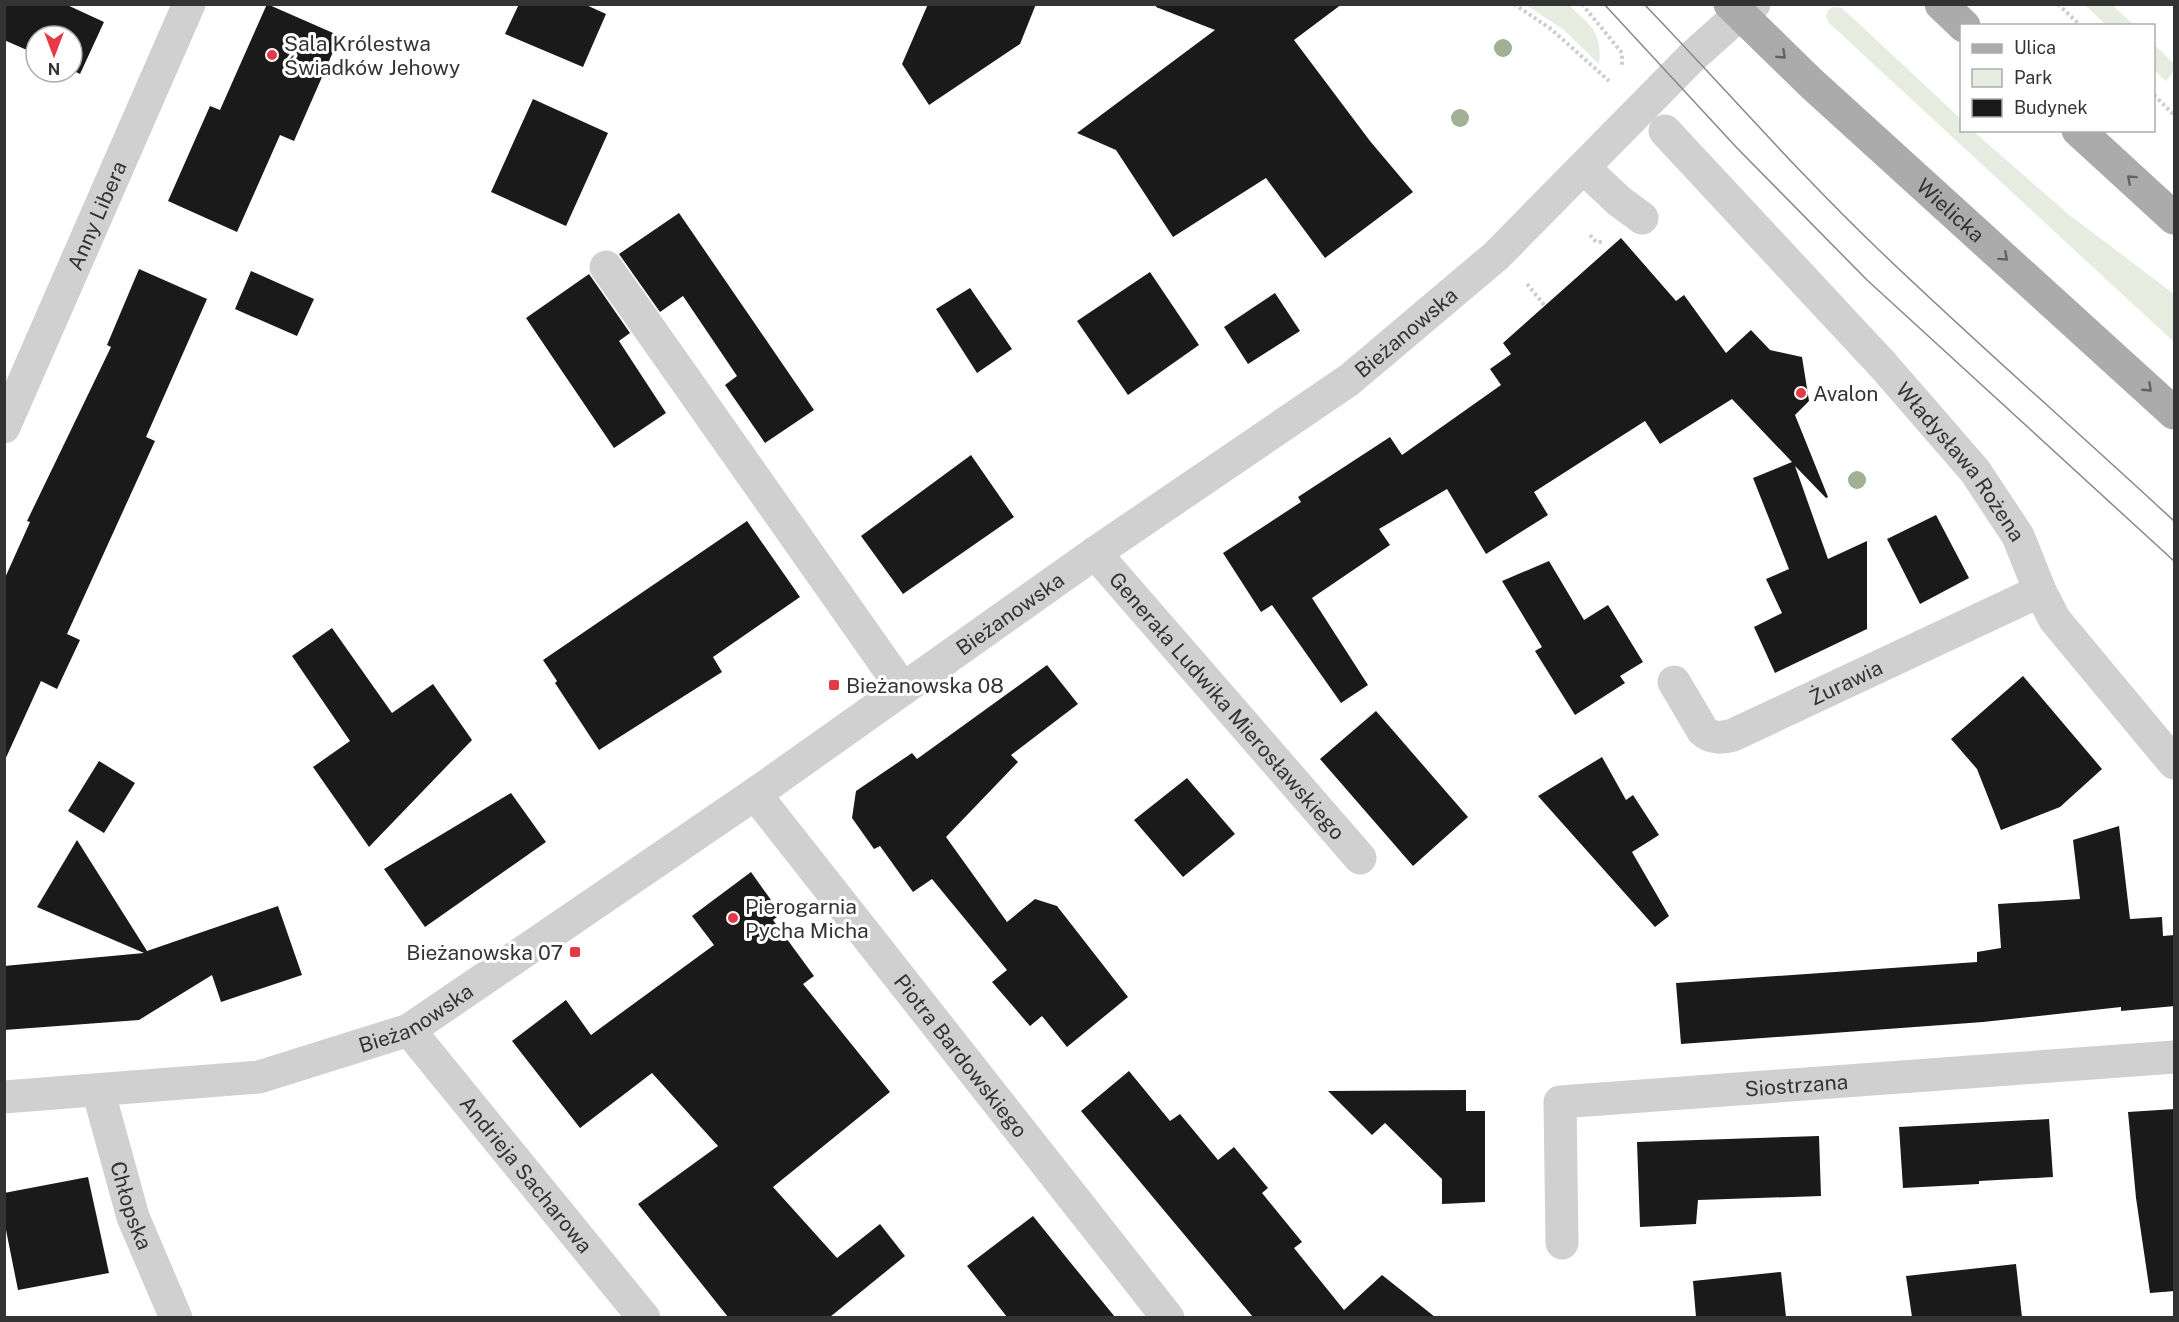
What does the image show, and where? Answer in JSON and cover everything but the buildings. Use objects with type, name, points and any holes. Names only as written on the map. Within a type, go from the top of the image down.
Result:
[{"type":"main road","name":"Wielicka","points":[[1741,8],[1811,83],[2175,413]]},
{"type":"main road","points":[[2080,132],[2175,218]]},
{"type":"street","name":"Anny Libera","points":[[4,427],[189,4]]},
{"type":"street","name":"Bieżanowska","points":[[4,1097],[259,1077],[409,1030],[755,794],[1095,553],[1349,380],[1496,256],[1741,8]]},
{"type":"street","name":"Władysława Rożena","points":[[1665,130],[1883,365],[1975,471],[2018,536],[2040,591],[2055,620],[2175,763]]},
{"type":"street","points":[[1584,168],[1619,201],[1642,218]]},
{"type":"street","points":[[606,267],[903,689]]},
{"type":"street","name":"Generała Ludwika Mierosławskiego","points":[[1095,553],[1360,858]]},
{"type":"street","name":"Żurawia","points":[[1674,682],[1703,731],[1708,736],[1725,737],[2040,591]]},
{"type":"street","name":"Piotra Bardowskiego","points":[[755,794],[1168,1317]]},
{"type":"street","name":"Andrieja Sacharowa","points":[[409,1030],[645,1317]]},
{"type":"street","name":"Siostrzana","points":[[1562,1243],[1560,1102],[2175,1057]]},
{"type":"street","name":"Chłopska","points":[[98,1090],[133,1217],[176,1317]]},
{"type":"path","points":[[1514,4],[1551,29],[1612,84]]},
{"type":"path","points":[[1582,4],[1622,53],[1622,72]]},
{"type":"path","points":[[2058,4],[2078,24]]},
{"type":"path","points":[[2155,96],[2175,115]]},
{"type":"path","points":[[1525,282],[1545,306]]},
{"type":"green space","points":[[1526,5],[1569,5],[1589,24],[1597,36],[1599,64],[1564,30]]},
{"type":"green space","points":[[2085,5],[2112,5],[2133,24],[2105,24]]},
{"type":"green space","points":[[1833,7],[1842,8],[1960,118],[1960,132],[1974,132],[2068,214],[2174,294],[2174,342],[1829,23],[1826,17],[1828,10]]},
{"type":"green space","points":[[2155,45],[2174,64],[2174,71],[2166,81],[2155,71]]},
{"type":"tram line","points":[[1604,4],[1737,148],[1867,280],[2174,561]]},
{"type":"tram line","points":[[1644,4],[1849,221],[2174,521]]},
{"type":"place","name":"Sala Królestwa Świadków Jehowy","points":[[272,55]]},
{"type":"place","name":"Avalon","points":[[1801,393]]},
{"type":"place","name":"Bieżanowska 08","points":[[834,685]]},
{"type":"place","name":"Pierogarnia Pycha Micha","points":[[733,918]]},
{"type":"place","name":"Bieżanowska 07","points":[[575,952]]}]
